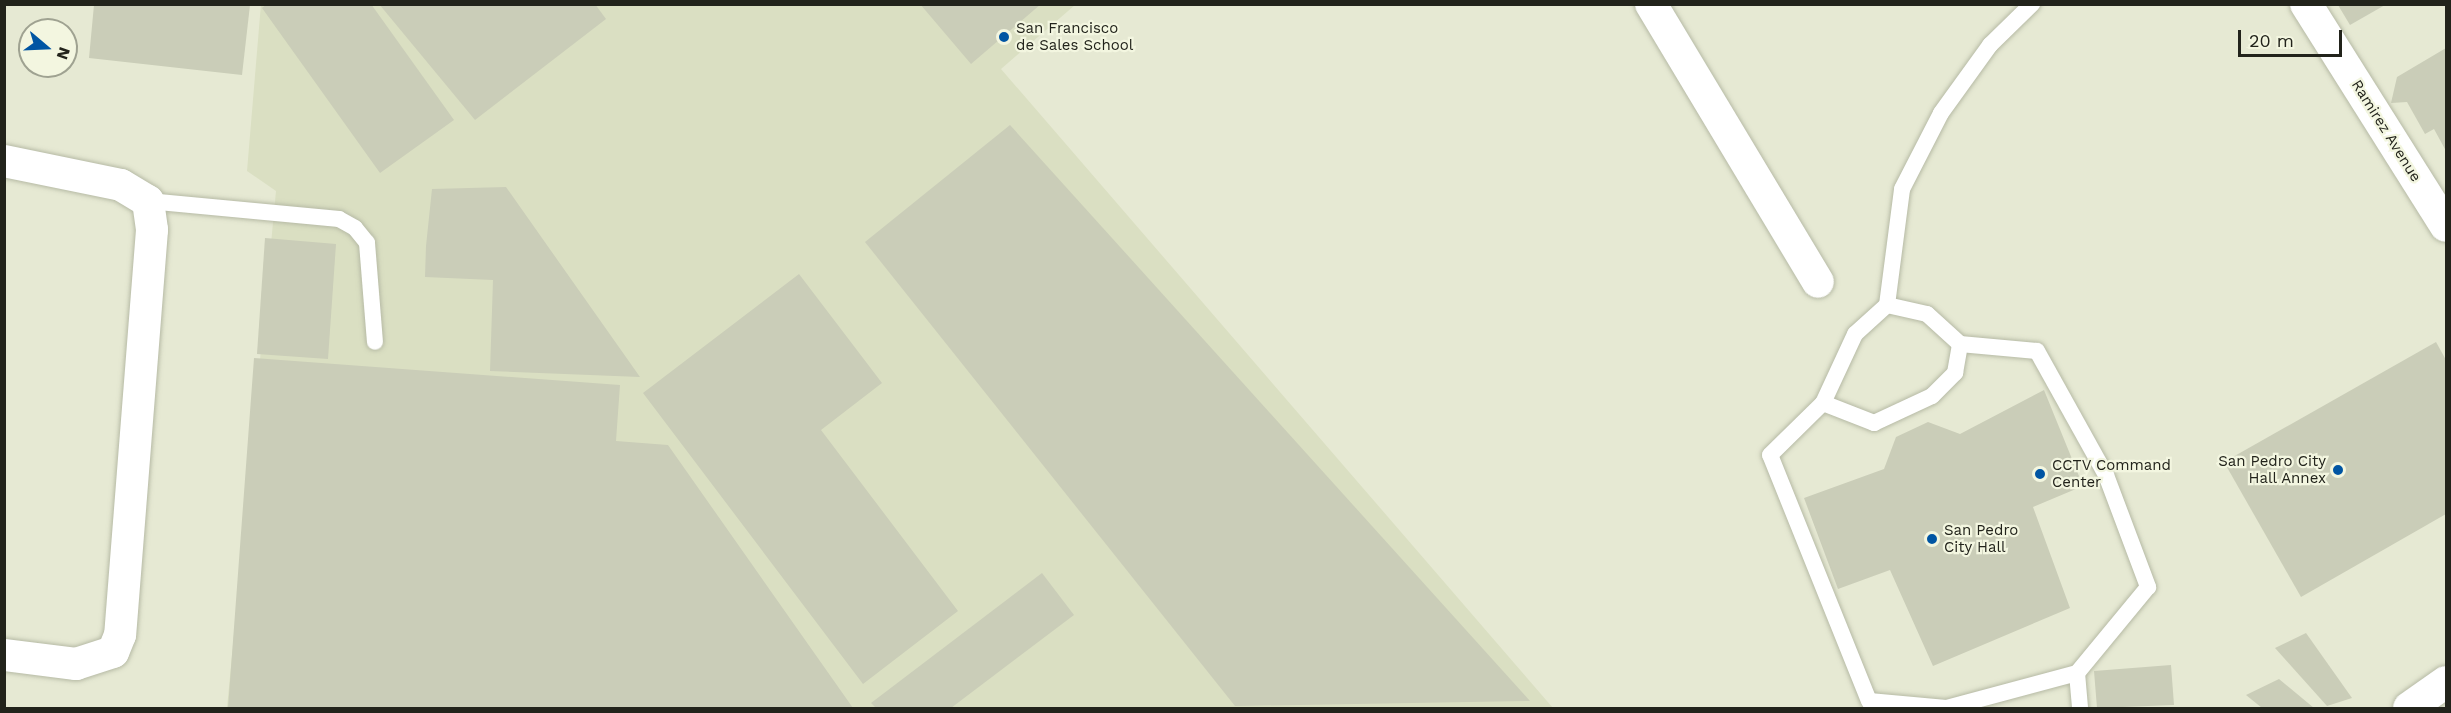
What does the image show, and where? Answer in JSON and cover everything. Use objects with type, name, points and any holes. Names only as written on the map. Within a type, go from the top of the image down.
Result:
[{"type":"street","points":[[1651,4],[1818,282]]},
{"type":"street","name":"Ramirez Avenue","points":[[2306,4],[2446,226]]},
{"type":"street","points":[[4,161],[121,185],[148,201],[152,230],[120,635],[112,652],[76,664],[4,655]]},
{"type":"street","points":[[2409,708],[2446,682]]},
{"type":"lane","points":[[1887,305],[1927,314],[1959,344],[2037,351],[2106,475],[2148,587],[2077,673],[1946,708],[1869,701],[1770,455],[1823,403],[1855,333],[1887,305],[1902,189],[1941,113],[1990,45],[2032,4]]},
{"type":"lane","points":[[148,201],[339,219],[355,228],[367,243],[375,342]]},
{"type":"lane","points":[[1823,403],[1874,423],[1932,396],[1955,373],[1959,344]]},
{"type":"lane","points":[[2077,673],[2080,708]]},
{"type":"shaded area","points":[[261,4],[1075,5],[1001,69],[1553,708],[227,708],[276,191],[247,171]]},
{"type":"building","points":[[267,4],[371,4],[454,120],[380,173],[262,8]]},
{"type":"building","points":[[379,4],[595,4],[606,19],[475,120]]},
{"type":"building","points":[[920,4],[1041,4],[971,64]]},
{"type":"building","points":[[94,5],[250,5],[242,75],[89,58]]},
{"type":"building","points":[[2338,5],[2385,5],[2350,25]]},
{"type":"building","points":[[2446,48],[2446,151],[2434,129],[2425,134],[2407,102],[2391,103],[2397,77]]},
{"type":"building","points":[[1010,125],[1530,701],[1235,706],[865,242]]},
{"type":"building","points":[[506,187],[640,377],[490,371],[493,280],[425,277],[426,246],[432,189]]},
{"type":"building","points":[[265,238],[336,244],[328,359],[257,354]]},
{"type":"building","points":[[799,274],[882,383],[821,430],[958,611],[863,684],[643,393]]},
{"type":"building","name":"San Pedro City Hall Annex","points":[[2436,342],[2446,360],[2446,514],[2301,597],[2224,462]]},
{"type":"building","points":[[254,358],[620,385],[616,441],[668,445],[853,708],[228,708]]},
{"type":"building","name":"San Pedro City Hall","points":[[2044,390],[2083,486],[2033,507],[2070,608],[1933,666],[1890,570],[1838,589],[1804,498],[1884,469],[1896,437],[1928,422],[1960,434]]},
{"type":"building","points":[[1042,573],[1074,615],[951,708],[876,708],[871,703]]},
{"type":"building","points":[[2306,633],[2352,698],[2327,706],[2275,648]]},
{"type":"building","points":[[2171,665],[2174,705],[2097,708],[2094,671]]},
{"type":"building","points":[[2279,679],[2314,708],[2262,708],[2246,695]]},
{"type":"place","name":"San Francisco de Sales School","points":[[1004,37]]},
{"type":"place","name":"San Pedro City Hall Annex","points":[[2338,470]]},
{"type":"place","name":"CCTV Command Center","points":[[2040,474]]},
{"type":"place","name":"San Pedro City Hall","points":[[1932,539]]}]
